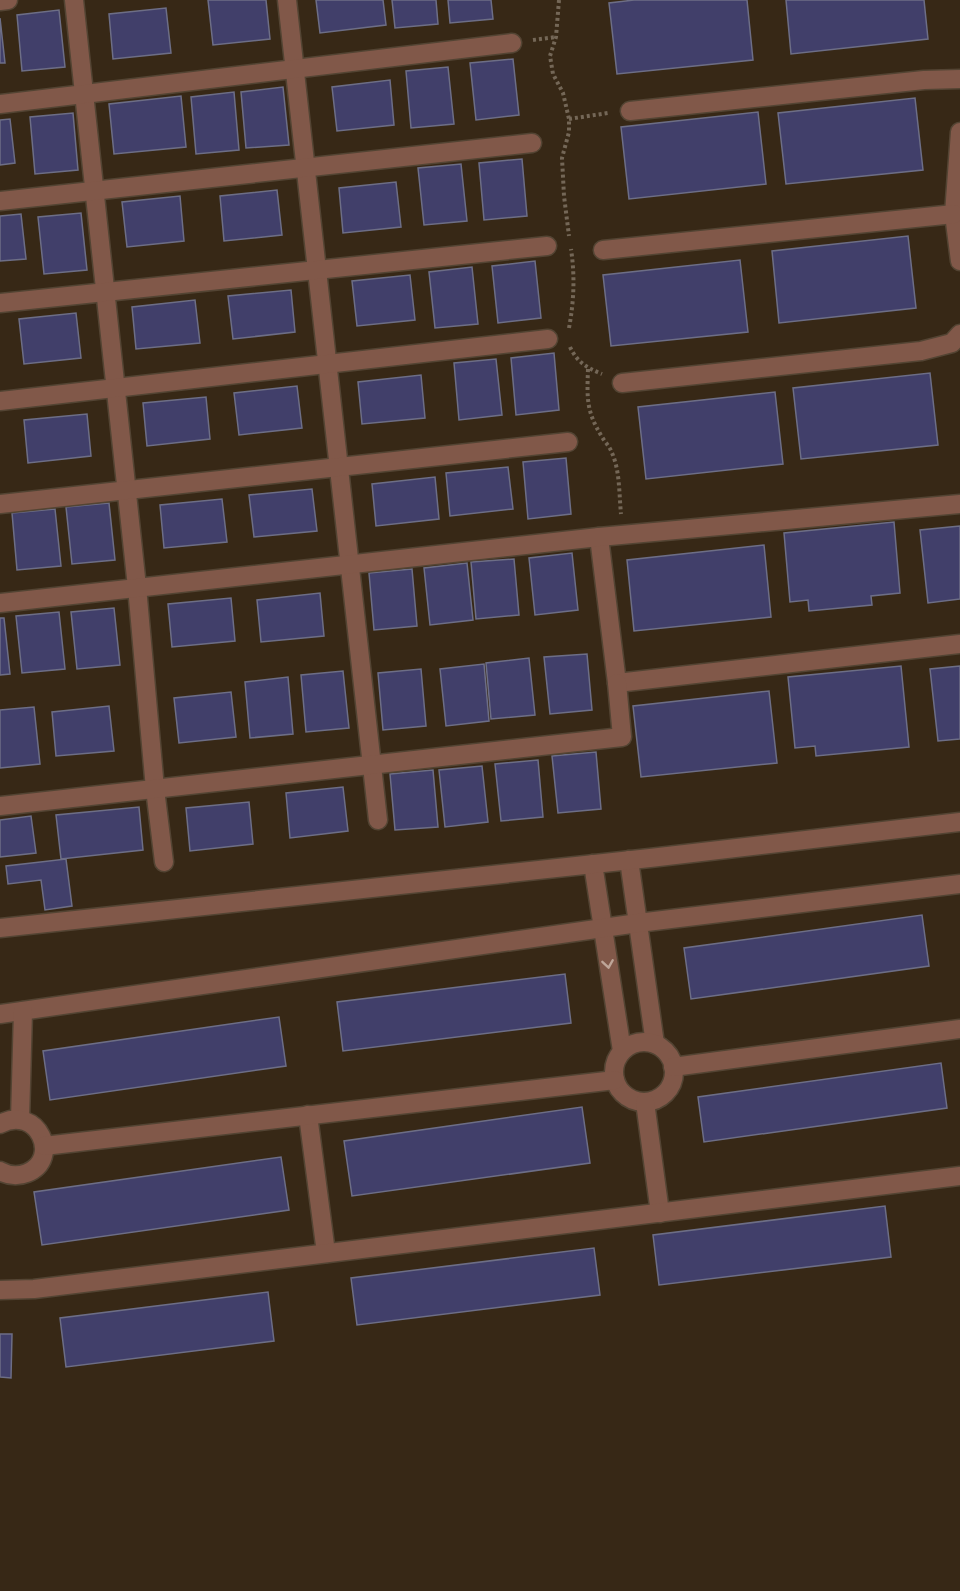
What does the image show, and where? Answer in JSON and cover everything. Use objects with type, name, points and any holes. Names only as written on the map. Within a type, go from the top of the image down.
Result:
[{"type":"street","points":[[0,1],[8,0]]},
{"type":"street","points":[[74,0],[164,862]]},
{"type":"street","points":[[287,0],[378,820]]},
{"type":"street","points":[[0,104],[512,43]]},
{"type":"street","points":[[630,111],[924,80],[960,79]]},
{"type":"street","points":[[960,141],[954,214],[960,261]]},
{"type":"street","points":[[0,201],[532,143]]},
{"type":"street","points":[[603,250],[954,214]]},
{"type":"street","points":[[0,303],[547,246]]},
{"type":"street","points":[[622,383],[921,351],[952,343],[960,334]]},
{"type":"street","points":[[0,401],[548,339]]},
{"type":"street","points":[[0,504],[568,442]]},
{"type":"street","points":[[939,507],[960,494]]},
{"type":"street","points":[[0,603],[599,537],[960,504]]},
{"type":"street","points":[[0,806],[622,737],[599,537]]},
{"type":"street","points":[[616,683],[960,644]]},
{"type":"street","points":[[0,928],[960,822]]},
{"type":"street","points":[[629,860],[655,1044]]},
{"type":"street","points":[[593,864],[622,1051]]},
{"type":"street","points":[[0,1014],[603,928],[960,884]]},
{"type":"street","points":[[20,1120],[23,1011]]},
{"type":"street","points":[[673,1067],[960,1029]]},
{"type":"street","points":[[637,1042],[655,1044],[670,1057],[673,1076],[670,1086],[664,1094],[645,1102],[626,1096],[619,1089],[615,1080],[616,1060],[622,1051],[637,1042]]},
{"type":"street","points":[[44,1146],[615,1080]]},
{"type":"street","points":[[645,1102],[660,1213]]},
{"type":"street","points":[[308,1115],[326,1254]]},
{"type":"street","points":[[0,1124],[11,1120],[30,1123],[42,1137],[44,1146],[39,1164],[33,1170],[16,1176],[0,1171]]},
{"type":"street","points":[[0,1290],[34,1289],[960,1176]]},
{"type":"path","points":[[559,0],[556,37],[550,57],[552,74],[563,93],[569,119],[562,158],[564,196],[574,268],[574,301],[568,333]]},
{"type":"path","points":[[569,119],[630,111]]},
{"type":"path","points":[[568,339],[568,345],[575,358],[588,369],[622,383]]},
{"type":"path","points":[[588,369],[589,413],[602,438],[612,451],[617,473],[623,535]]},
{"type":"building","points":[[208,0],[266,0],[270,39],[213,45]]},
{"type":"building","points":[[316,0],[383,0],[386,25],[320,33]]},
{"type":"building","points":[[392,0],[436,0],[438,24],[395,28]]},
{"type":"building","points":[[448,0],[491,0],[493,19],[450,23]]},
{"type":"building","points":[[634,0],[747,0],[753,60],[617,74],[609,3]]},
{"type":"building","points":[[786,0],[924,0],[928,39],[791,54]]},
{"type":"building","points":[[166,8],[171,53],[113,59],[109,14]]},
{"type":"building","points":[[59,10],[65,67],[22,71],[17,15]]},
{"type":"building","points":[[0,18],[5,63],[0,63]]},
{"type":"building","points":[[513,59],[519,115],[476,120],[470,63]]},
{"type":"building","points":[[448,67],[454,124],[411,128],[406,71]]},
{"type":"building","points":[[390,80],[394,125],[337,131],[332,87]]},
{"type":"building","points":[[283,87],[289,145],[246,148],[241,92]]},
{"type":"building","points":[[234,92],[239,150],[196,154],[191,97]]},
{"type":"building","points":[[181,96],[186,147],[114,154],[109,104]]},
{"type":"building","points":[[915,98],[923,170],[786,184],[778,113]]},
{"type":"building","points":[[758,112],[766,184],[629,199],[621,127]]},
{"type":"building","points":[[73,113],[78,170],[35,174],[30,117]]},
{"type":"building","points":[[10,119],[15,163],[0,165],[0,120]]},
{"type":"building","points":[[522,159],[527,216],[484,220],[479,163]]},
{"type":"building","points":[[461,164],[467,221],[424,225],[418,168]]},
{"type":"building","points":[[396,182],[401,227],[343,233],[339,188]]},
{"type":"building","points":[[277,190],[282,235],[224,241],[220,196]]},
{"type":"building","points":[[180,196],[184,241],[127,247],[122,202]]},
{"type":"building","points":[[81,213],[87,270],[44,274],[38,217]]},
{"type":"building","points":[[21,214],[26,259],[0,261],[0,216]]},
{"type":"building","points":[[908,236],[916,308],[779,323],[772,251]]},
{"type":"building","points":[[740,260],[748,332],[611,346],[603,275]]},
{"type":"building","points":[[535,261],[541,318],[498,323],[492,266]]},
{"type":"building","points":[[472,267],[478,324],[435,328],[429,272]]},
{"type":"building","points":[[410,275],[415,320],[357,326],[352,281]]},
{"type":"building","points":[[291,290],[295,332],[233,339],[228,296]]},
{"type":"building","points":[[195,300],[200,343],[136,349],[132,307]]},
{"type":"building","points":[[76,313],[81,358],[24,364],[19,319]]},
{"type":"building","points":[[554,353],[559,410],[516,415],[511,358]]},
{"type":"building","points":[[496,359],[502,415],[459,420],[454,363]]},
{"type":"building","points":[[930,373],[938,445],[801,459],[793,388]]},
{"type":"building","points":[[421,375],[425,418],[362,424],[358,382]]},
{"type":"building","points":[[297,386],[302,428],[239,435],[234,393]]},
{"type":"building","points":[[775,392],[783,464],[646,479],[638,407]]},
{"type":"building","points":[[206,397],[210,439],[147,446],[143,403]]},
{"type":"building","points":[[87,414],[91,456],[28,463],[24,420]]},
{"type":"building","points":[[566,458],[571,514],[528,519],[523,462]]},
{"type":"building","points":[[508,467],[513,509],[450,516],[446,473]]},
{"type":"building","points":[[435,477],[439,519],[376,526],[372,484]]},
{"type":"building","points":[[312,489],[317,531],[254,537],[249,495]]},
{"type":"building","points":[[222,499],[227,542],[164,548],[160,505]]},
{"type":"building","points":[[109,503],[115,560],[72,564],[66,507]]},
{"type":"building","points":[[55,509],[61,566],[17,570],[12,513]]},
{"type":"building","points":[[894,522],[900,593],[871,596],[872,605],[809,611],[808,600],[790,602],[784,533]]},
{"type":"building","points":[[960,526],[960,599],[928,603],[920,530]]},
{"type":"building","points":[[764,545],[771,617],[634,631],[627,560]]},
{"type":"building","points":[[572,553],[578,610],[535,615],[529,558]]},
{"type":"building","points":[[514,559],[519,615],[476,619],[471,562]]},
{"type":"building","points":[[467,563],[473,620],[430,625],[424,568]]},
{"type":"building","points":[[412,569],[417,626],[374,630],[369,573]]},
{"type":"building","points":[[320,593],[324,636],[261,642],[257,600]]},
{"type":"building","points":[[231,598],[235,641],[172,647],[168,604]]},
{"type":"building","points":[[114,608],[120,665],[77,669],[71,612]]},
{"type":"building","points":[[59,612],[65,669],[22,673],[16,616]]},
{"type":"building","points":[[0,618],[4,618],[10,674],[0,675]]},
{"type":"building","points":[[587,654],[592,710],[550,714],[544,657]]},
{"type":"building","points":[[529,658],[535,715],[491,719],[486,663]]},
{"type":"building","points":[[484,664],[489,721],[446,726],[440,669]]},
{"type":"building","points":[[901,666],[909,747],[816,756],[815,746],[795,748],[788,677]]},
{"type":"building","points":[[960,666],[960,739],[938,741],[930,669]]},
{"type":"building","points":[[421,669],[426,726],[383,730],[378,673]]},
{"type":"building","points":[[343,671],[349,728],[306,732],[301,675]]},
{"type":"building","points":[[288,677],[293,734],[250,738],[245,682]]},
{"type":"building","points":[[769,691],[777,763],[641,777],[633,706]]},
{"type":"building","points":[[231,692],[236,737],[179,743],[174,698]]},
{"type":"building","points":[[109,706],[114,751],[56,756],[52,712]]},
{"type":"building","points":[[34,707],[40,764],[0,768],[0,710]]},
{"type":"building","points":[[596,752],[601,809],[558,813],[552,756]]},
{"type":"building","points":[[538,760],[543,817],[501,821],[495,764]]},
{"type":"building","points":[[482,766],[488,822],[445,827],[439,770]]},
{"type":"building","points":[[433,770],[438,827],[395,830],[390,774]]},
{"type":"building","points":[[343,787],[348,831],[290,838],[286,793]]},
{"type":"building","points":[[249,802],[253,844],[190,851],[186,808]]},
{"type":"building","points":[[139,807],[143,850],[61,859],[56,815]]},
{"type":"building","points":[[31,816],[36,853],[0,857],[0,820]]},
{"type":"building","points":[[66,859],[72,906],[45,910],[41,880],[8,884],[6,866]]},
{"type":"building","points":[[922,915],[929,966],[691,999],[684,948]]},
{"type":"building","points":[[565,974],[571,1023],[343,1051],[337,1002]]},
{"type":"building","points":[[279,1017],[286,1066],[50,1100],[43,1051]]},
{"type":"building","points":[[941,1063],[947,1108],[704,1142],[698,1097]]},
{"type":"building","points":[[582,1107],[590,1163],[352,1196],[344,1141]]},
{"type":"building","points":[[281,1157],[289,1210],[42,1245],[34,1192]]},
{"type":"building","points":[[885,1206],[891,1257],[659,1285],[653,1235]]},
{"type":"building","points":[[594,1248],[600,1295],[357,1325],[351,1278]]},
{"type":"building","points":[[268,1292],[274,1341],[66,1367],[60,1318]]},
{"type":"building","points":[[0,1334],[12,1334],[11,1378],[0,1377]]}]
